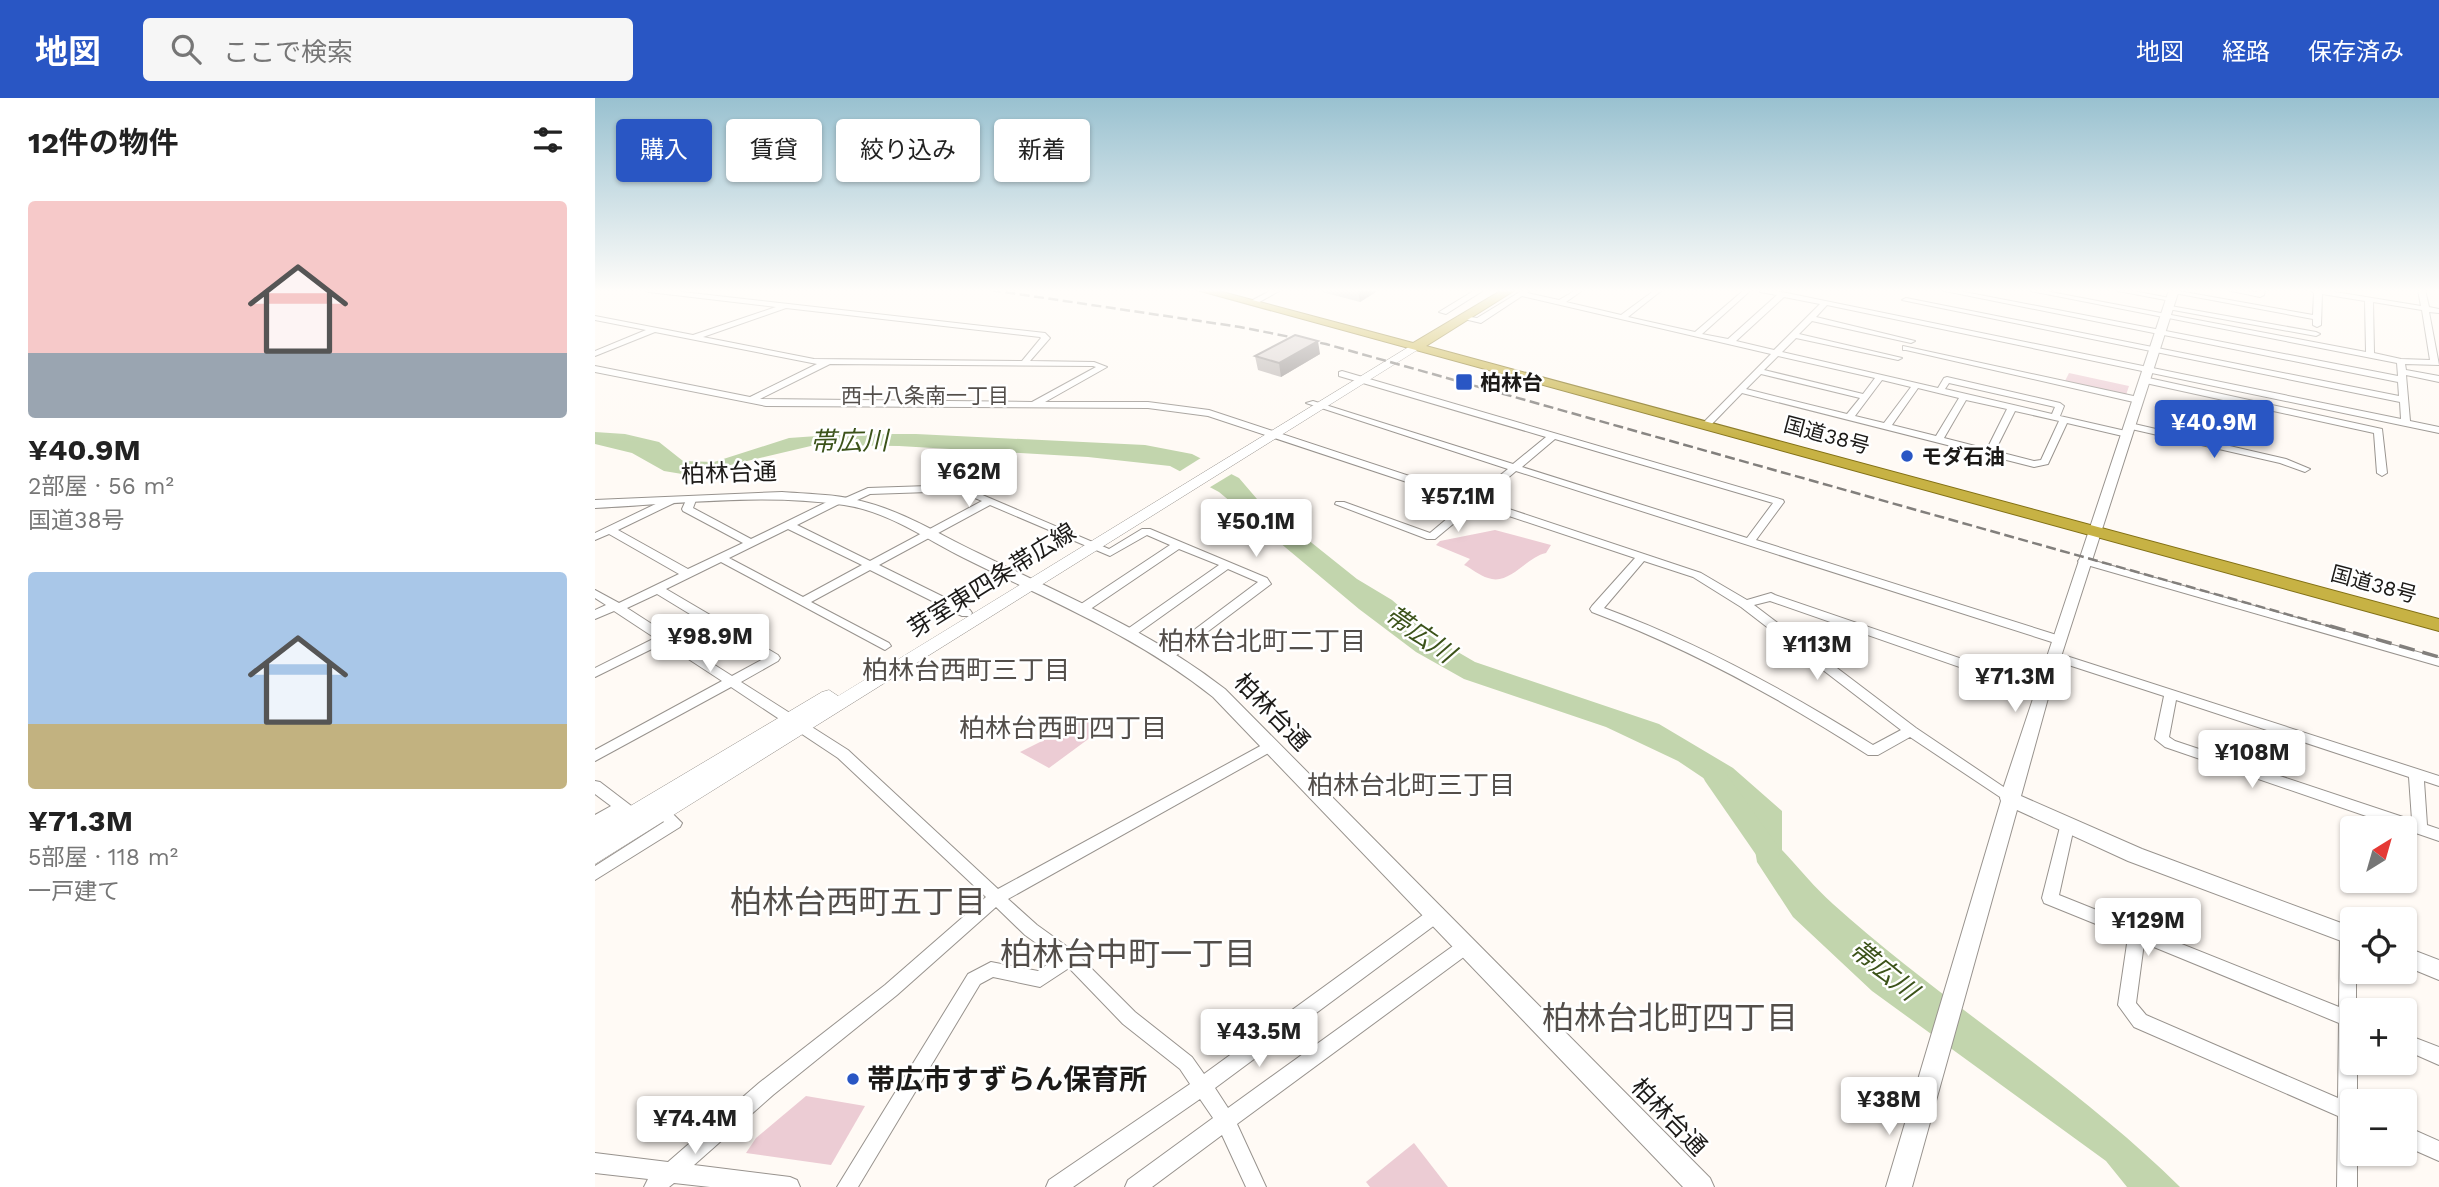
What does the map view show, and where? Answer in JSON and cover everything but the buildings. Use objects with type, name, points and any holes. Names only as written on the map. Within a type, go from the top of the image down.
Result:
[{"type":"highway","name":"国道38号","points":[[1402,341],[2096,528],[2439,617]]},
{"type":"highway","points":[[1414,344],[1418,341]]},
{"type":"highway","name":"国道38号","points":[[2096,528],[2439,625]]},
{"type":"main road","name":"芽室東四条帯広線","points":[[595,838],[627,810],[797,722],[1316,405],[1353,377],[1414,344]]},
{"type":"main road","name":"芽室東四条帯広線","points":[[595,855],[663,813],[966,612],[1025,582]]},
{"type":"street","points":[[595,354],[627,341]]},
{"type":"street","points":[[713,341],[827,362],[1094,364],[1103,367],[1033,405]]},
{"type":"street","points":[[1024,363],[1044,341]]},
{"type":"street","points":[[1725,341],[2059,419],[2283,461],[2305,469]]},
{"type":"street","points":[[1708,423],[1788,341]]},
{"type":"street","points":[[1820,341],[1898,358]]},
{"type":"street","points":[[1897,341],[2138,400]]},
{"type":"street","points":[[1850,417],[1911,341]]},
{"type":"street","points":[[2009,341],[2379,431],[2382,473]]},
{"type":"street","points":[[2075,355],[2081,341]]},
{"type":"street","points":[[2111,341],[2404,400]]},
{"type":"street","points":[[1899,1187],[2009,798],[2157,341]]},
{"type":"street","points":[[2199,341],[2281,357],[2439,379]]},
{"type":"street","points":[[2304,341],[2401,361],[2437,362],[2433,341]]},
{"type":"street","points":[[2370,341],[2370,355]]},
{"type":"street","points":[[2277,396],[2281,357]]},
{"type":"street","points":[[2401,361],[2406,423]]},
{"type":"street","points":[[749,401],[827,362]]},
{"type":"street","points":[[595,369],[749,401],[1182,408],[1270,432],[1697,575],[1745,604],[1911,731],[2009,798],[2067,827],[2340,932]]},
{"type":"street","points":[[1759,371],[1865,397]]},
{"type":"street","points":[[2147,373],[2277,396],[2439,430]]},
{"type":"street","points":[[1353,377],[1779,502],[1750,541]]},
{"type":"street","points":[[1741,390],[2034,464],[2045,462],[2059,419],[2060,407],[1947,380],[1940,391]]},
{"type":"street","points":[[1887,426],[1916,385]]},
{"type":"street","points":[[1939,439],[1964,397]]},
{"type":"street","points":[[1316,405],[1750,541],[2057,648],[2171,694],[2439,780]]},
{"type":"street","points":[[1990,452],[2012,408]]},
{"type":"street","points":[[1341,504],[1431,537],[1553,436]]},
{"type":"street","points":[[595,615],[868,491],[949,487],[960,488],[1110,553],[1146,531],[1228,564],[1265,584],[1170,654]]},
{"type":"street","name":"柏林台通","points":[[595,504],[807,497],[843,501],[872,509],[927,534],[1170,654],[1219,693],[1701,1187]]},
{"type":"street","points":[[691,500],[687,509],[751,544]]},
{"type":"street","points":[[802,602],[991,501]]},
{"type":"street","points":[[595,537],[670,502]]},
{"type":"street","points":[[789,526],[966,612]]},
{"type":"street","points":[[611,531],[688,574]]},
{"type":"street","points":[[1082,609],[1179,544]]},
{"type":"street","points":[[1642,557],[1596,609],[1660,631],[1734,667],[1775,689],[1873,751],[1911,731]]},
{"type":"street","points":[[721,558],[885,646]]},
{"type":"street","points":[[2084,561],[2439,662]]},
{"type":"street","points":[[1130,633],[1228,564]]},
{"type":"street","points":[[595,756],[773,658],[657,589]]},
{"type":"street","points":[[595,593],[843,754],[1031,930],[1070,958],[1129,1018],[1185,1063],[1225,1119],[1256,1187]]},
{"type":"street","points":[[1745,604],[1771,597],[2042,691]]},
{"type":"street","points":[[595,673],[712,622]]},
{"type":"street","points":[[2171,694],[2162,739],[2170,744],[2439,835]]},
{"type":"street","points":[[654,1187],[766,1089],[891,990],[996,898],[1269,747]]},
{"type":"street","points":[[2416,773],[2420,829]]},
{"type":"street","points":[[595,786],[627,810]]},
{"type":"street","points":[[595,822],[627,810]]},
{"type":"street","points":[[595,874],[675,823],[663,813]]},
{"type":"street","points":[[2067,827],[2050,898],[2340,1015]]},
{"type":"street","points":[[1056,1187],[1203,1086],[1437,914]]},
{"type":"street","points":[[2137,934],[2127,1005],[2140,1021],[2340,1107]]},
{"type":"street","points":[[1136,1187],[1225,1119],[1466,946]]},
{"type":"street","points":[[847,1187],[974,979],[991,969],[1040,979],[1070,958]]},
{"type":"street","points":[[2417,961],[2439,970]]},
{"type":"street","points":[[2417,1047],[2439,1056]]},
{"type":"street","points":[[2417,1141],[2439,1151]]},
{"type":"street","points":[[595,1163],[790,1187]]},
{"type":"street","points":[[2347,1187],[2348,1166]]},
{"type":"shaded area","points":[[2069,373],[2129,386],[2126,395],[2065,381]]},
{"type":"shaded area","points":[[1495,530],[1551,545],[1546,553],[1511,575],[1496,579],[1485,577],[1464,565],[1470,559],[1436,545],[1440,541]]},
{"type":"shaded area","points":[[1090,719],[1106,726],[1049,768],[1020,752],[1046,739],[1051,730],[1070,721]]},
{"type":"shaded area","points":[[806,1096],[865,1106],[831,1165],[746,1153],[756,1138]]},
{"type":"shaded area","points":[[1414,1143],[1448,1187],[1370,1187],[1366,1182]]},
{"type":"water","points":[[595,432],[625,434],[659,442],[683,461],[714,462],[789,438],[845,434],[916,434],[1145,445],[1192,454],[1239,478],[1257,499],[1357,579],[1392,600],[1439,641],[1475,662],[1659,724],[1733,768],[1782,811],[1782,850],[1826,898],[1919,976],[2097,1113],[2180,1187],[2127,1187],[2106,1161],[1872,991],[1793,917],[1757,862],[1748,808],[1678,761],[1606,727],[1464,679],[1416,652],[1359,609],[1219,492],[1170,466],[1088,457],[899,446],[815,445],[688,475],[664,471],[632,453],[595,444]]},
{"type":"pier","points":[[1204,456],[1235,472],[1207,489],[1177,473]]},
{"type":"waterway","name":"帯広川","points":[[1714,775],[1768,852]]},
{"type":"railway","points":[[1310,341],[2336,628]]},
{"type":"railway","points":[[2330,626],[2439,657]]},
{"type":"place","name":"柏林台","points":[[1464,382]]},
{"type":"place","name":"モダ石油","points":[[1907,456]]},
{"type":"place","name":"帯広市すずらん保育所","points":[[853,1079]]},
{"type":"district","name":"西十八条南一丁目","points":[[925,395]]},
{"type":"district","name":"柏林台北町二丁目","points":[[1262,641]]},
{"type":"district","name":"柏林台西町三丁目","points":[[966,670]]},
{"type":"district","name":"柏林台西町四丁目","points":[[1063,728]]},
{"type":"district","name":"柏林台北町三丁目","points":[[1411,785]]},
{"type":"district","name":"柏林台西町五丁目","points":[[858,902]]},
{"type":"district","name":"柏林台中町一丁目","points":[[1128,954]]},
{"type":"district","name":"柏林台北町四丁目","points":[[1670,1018]]}]
